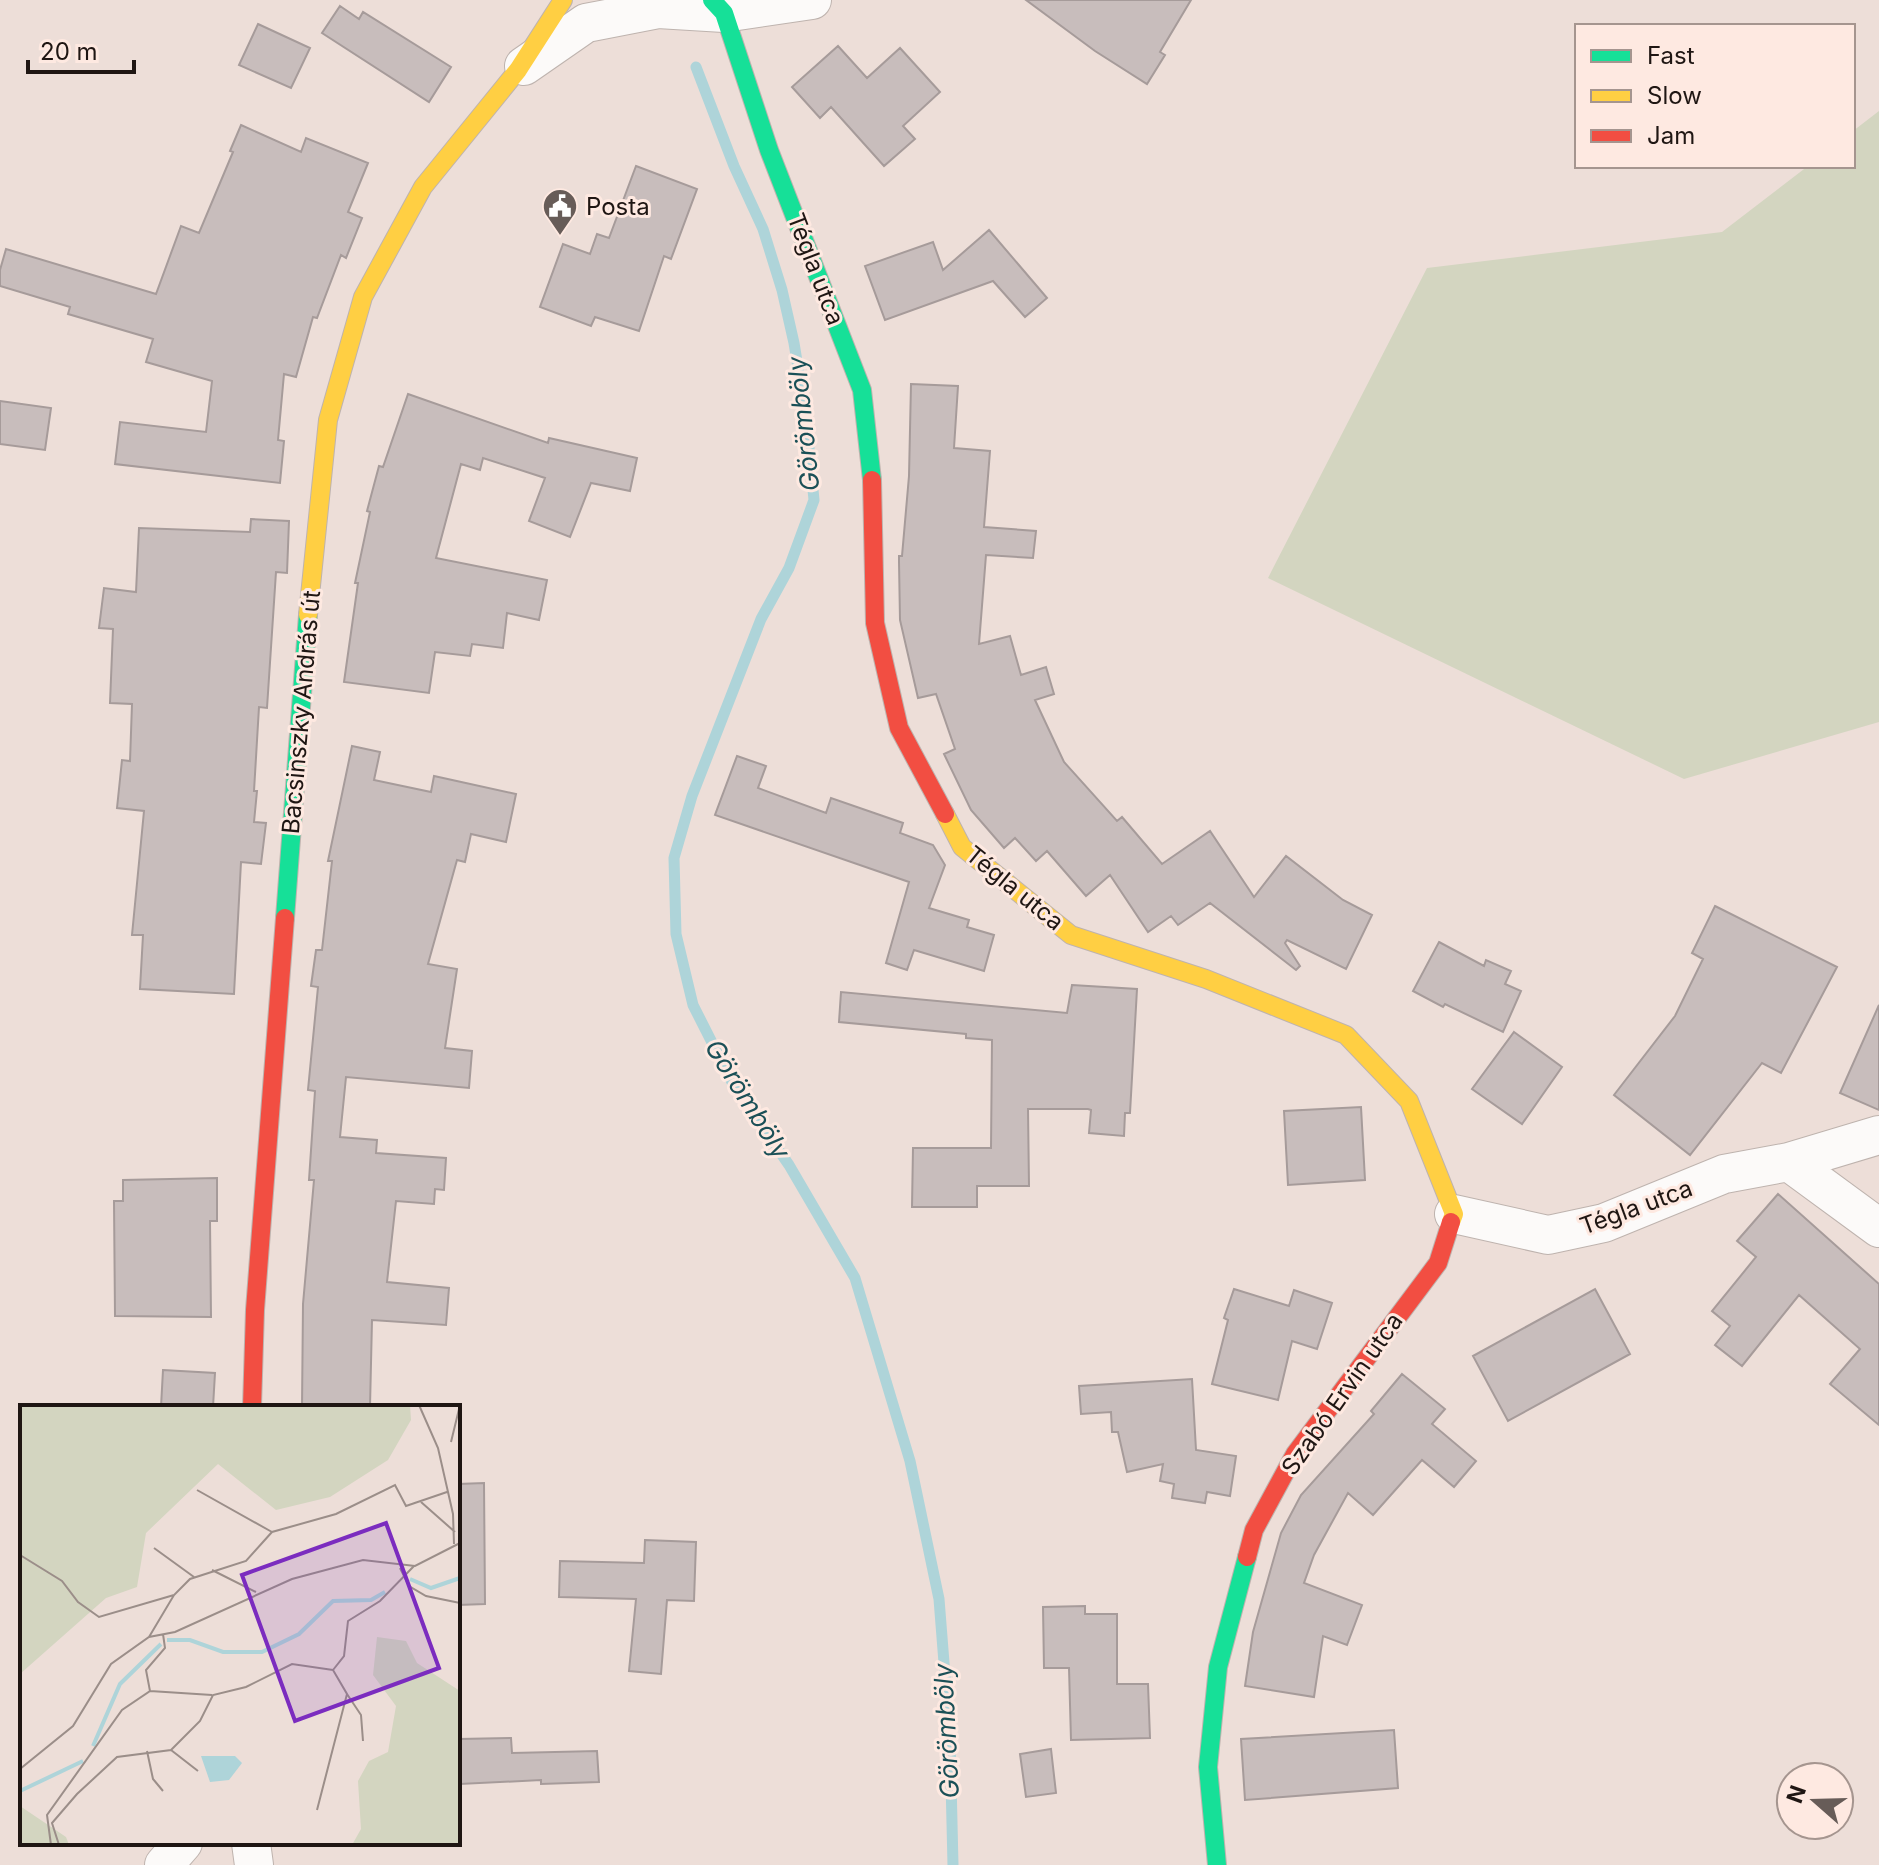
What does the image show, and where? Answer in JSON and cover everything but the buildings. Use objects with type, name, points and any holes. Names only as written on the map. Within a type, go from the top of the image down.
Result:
[{"type":"street","name":"Bacsinszky András út","points":[[252,1405],[255,1310],[308,611],[328,420],[363,297],[423,187],[518,70],[563,0]]},
{"type":"street","points":[[518,70],[586,23],[658,9],[812,0]]},
{"type":"street","name":"Tégla utca","points":[[718,7],[769,150],[862,390],[872,482],[875,623],[899,728],[962,847],[1071,935],[1206,979],[1346,1035],[1409,1101],[1454,1214],[1548,1235],[1604,1223],[1724,1174],[1789,1162],[1879,1135]]},
{"type":"street","points":[[1789,1162],[1879,1228]]},
{"type":"street","name":"Szabó Ervin utca","points":[[1217,1865],[1208,1767],[1218,1667],[1254,1530],[1295,1454],[1438,1263],[1454,1214]]},
{"type":"street","points":[[164,1865],[181,1845]]},
{"type":"street","points":[[251,1845],[254,1865]]},
{"type":"green space","points":[[1879,111],[1879,722],[1684,779],[1268,578],[1427,268],[1722,232],[1805,168],[1855,168],[1855,129]]},
{"type":"waterway","name":"Görömböly","points":[[696,67],[734,166],[763,229],[782,290],[806,417],[814,500],[789,568],[761,619],[692,796],[674,858],[676,934],[693,1005],[734,1086],[789,1165],[855,1278],[910,1461],[939,1599],[950,1739],[953,1865]]},
{"type":"traffic: fast","points":[[712,0],[724,13],[769,150],[862,390],[872,480]]},
{"type":"traffic: fast","points":[[285,918],[308,615]]},
{"type":"traffic: fast","points":[[1217,1865],[1208,1767],[1218,1667],[1247,1557]]},
{"type":"traffic: slow","points":[[308,615],[328,420],[363,297],[423,187],[518,70],[563,0]]},
{"type":"traffic: slow","points":[[945,814],[962,847],[1071,935],[1206,979],[1346,1035],[1409,1101],[1454,1214],[1451,1222]]},
{"type":"traffic: jam","points":[[872,480],[875,623],[899,728],[945,814]]},
{"type":"traffic: jam","points":[[252,1405],[255,1310],[285,918]]},
{"type":"traffic: jam","points":[[1247,1557],[1254,1530],[1295,1454],[1438,1263],[1451,1222]]},
{"type":"place","name":"Posta","points":[[560,237]]}]
